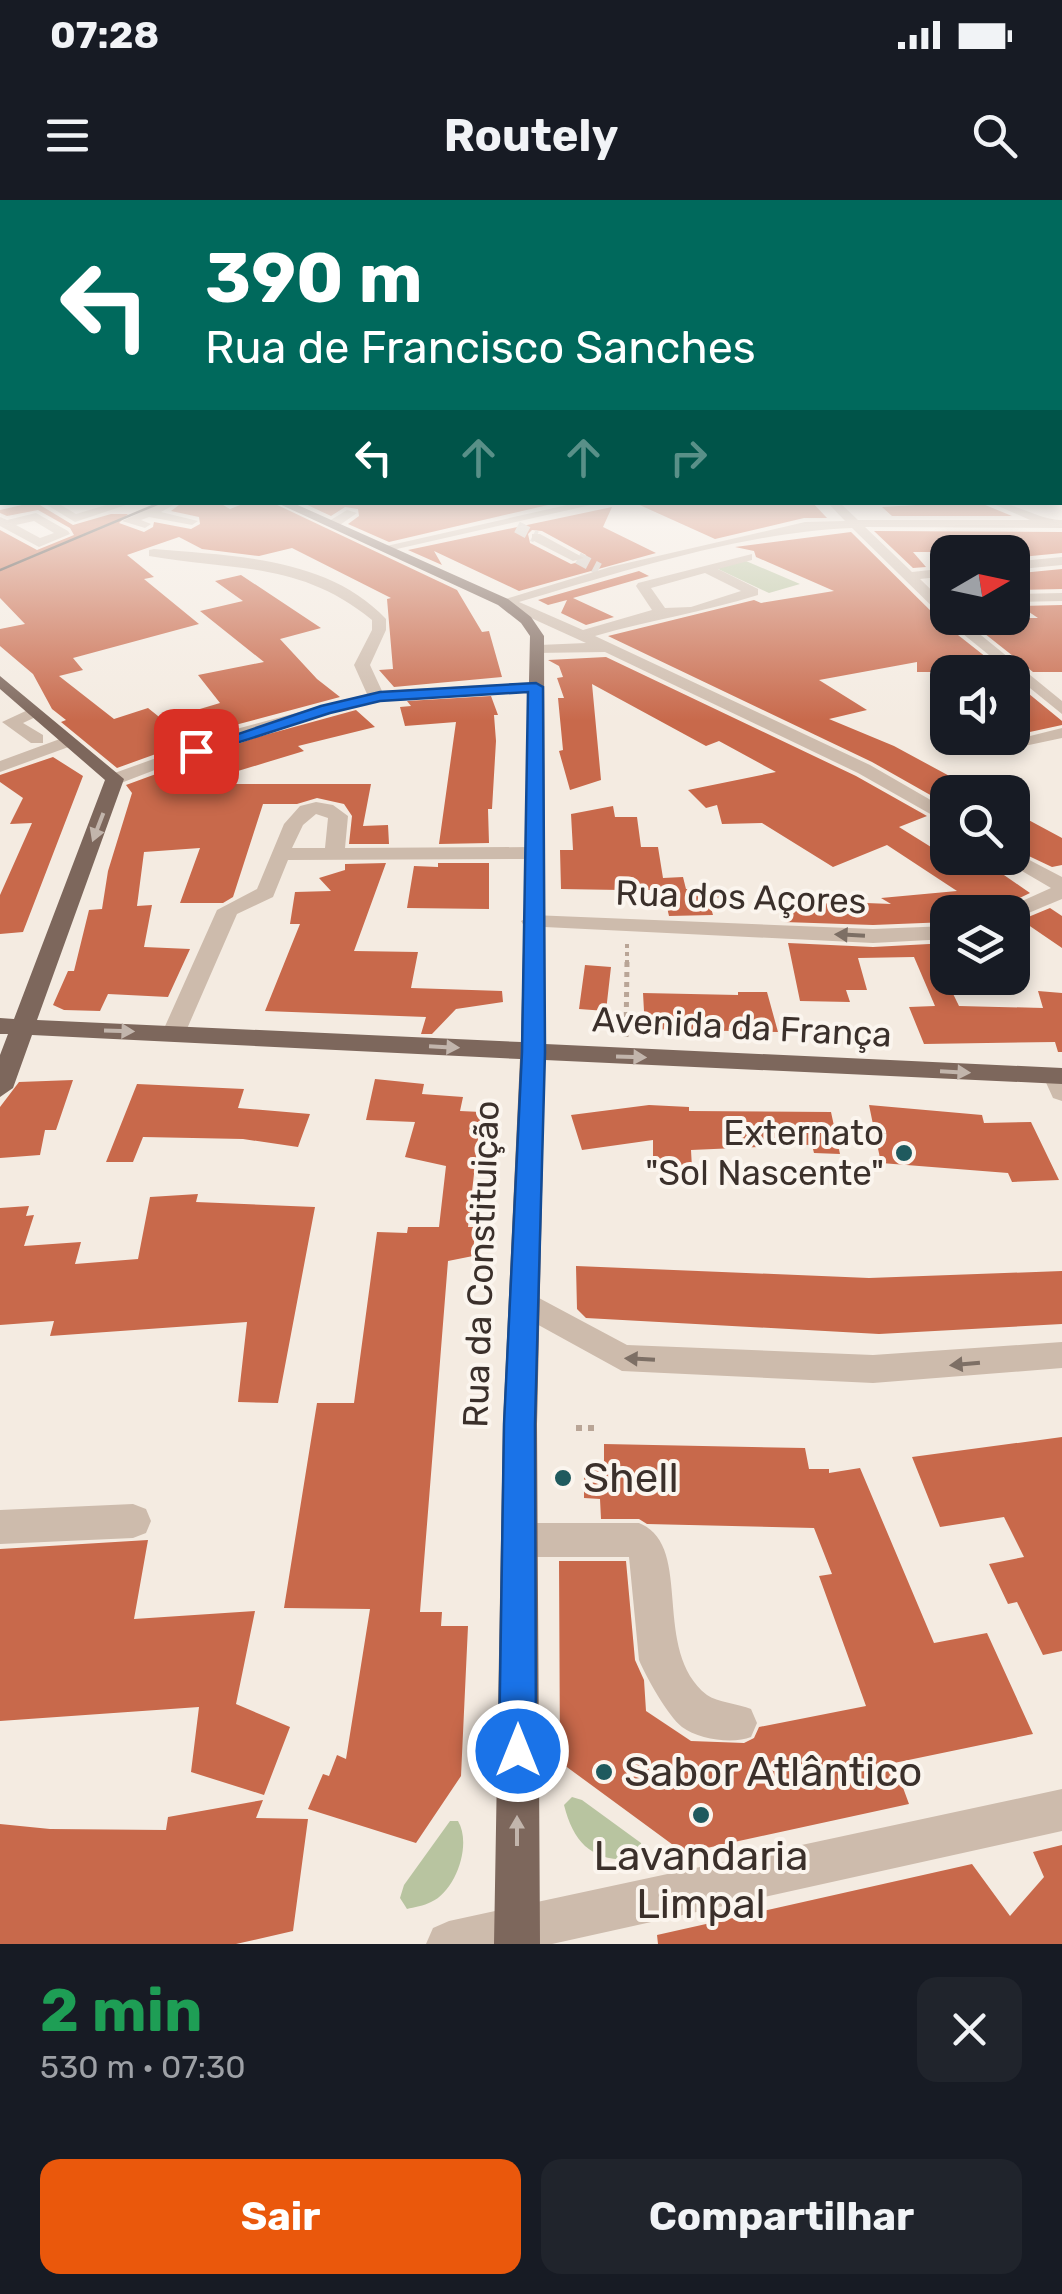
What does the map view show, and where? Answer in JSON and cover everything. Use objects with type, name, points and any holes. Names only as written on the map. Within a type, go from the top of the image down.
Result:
[{"type":"main road","points":[[410,558],[504,602],[532,626],[538,650]]},
{"type":"main road","name":"Rua da Constituição","points":[[517,1936],[518,1540],[534,1052],[532,921],[538,650]]},
{"type":"main road","points":[[0,680],[115,779],[11,1027],[0,1088]]},
{"type":"main road","name":"Avenida da França","points":[[11,1027],[1060,1081]]},
{"type":"street","points":[[206,558],[279,566],[322,580],[379,619],[379,630],[362,665],[369,687],[380,697]]},
{"type":"street","points":[[504,602],[604,570],[657,558]]},
{"type":"street","points":[[661,612],[643,586],[746,558]]},
{"type":"street","points":[[887,558],[930,597]]},
{"type":"street","points":[[1030,564],[1062,561]]},
{"type":"street","points":[[582,634],[661,612],[692,611],[753,592],[706,568]]},
{"type":"street","points":[[906,577],[930,574]]},
{"type":"street","points":[[1030,598],[1062,597]]},
{"type":"street","points":[[504,602],[582,634],[864,769],[930,808]]},
{"type":"street","points":[[975,635],[1062,709]]},
{"type":"street","points":[[538,650],[589,647],[623,656]]},
{"type":"street","points":[[115,779],[308,714],[380,697],[536,687]]},
{"type":"street","points":[[36,712],[10,722],[36,739]]},
{"type":"street","points":[[1030,740],[1062,733]]},
{"type":"street","points":[[0,767],[68,741]]},
{"type":"street","points":[[174,1033],[228,910],[266,893],[294,819],[299,814],[320,810],[338,816],[335,852]]},
{"type":"street","points":[[280,854],[533,853]]},
{"type":"street","points":[[1030,868],[1062,888]]},
{"type":"street","points":[[1030,905],[1062,888]]},
{"type":"street","name":"Rua dos Açores","points":[[532,921],[873,936],[930,933]]},
{"type":"street","points":[[524,1302],[622,1358],[873,1369],[1062,1355]]},
{"type":"street","points":[[0,1527],[133,1521]]},
{"type":"street","points":[[518,1540],[640,1540],[650,1558],[658,1660],[696,1713],[737,1723]]},
{"type":"street","points":[[449,1944],[517,1936],[1062,1810]]},
{"type":"path","points":[[626,1056],[627,925]]},
{"type":"path","points":[[576,1428],[599,1428]]},
{"type":"green space","points":[[746,561],[800,584],[769,593],[716,568]]},
{"type":"green space","points":[[572,1797],[582,1800],[641,1843],[642,1853],[637,1859],[609,1858],[588,1849],[568,1819],[564,1805]]},
{"type":"green space","points":[[450,1821],[458,1821],[463,1842],[454,1878],[440,1896],[407,1909],[400,1898],[404,1885]]},
{"type":"building","points":[[0,558],[131,558],[154,577],[144,579],[199,624],[73,658],[83,670],[59,676],[114,719],[148,708],[163,720],[220,703],[198,675],[264,662],[200,611],[243,601],[215,581],[241,575],[321,628],[280,639],[317,679],[340,697],[239,724],[117,768],[61,722],[66,720],[52,709],[33,674],[0,646],[0,629],[25,624],[0,598]]},
{"type":"building","points":[[313,558],[390,558],[457,590],[482,632],[489,631],[502,677],[394,687],[379,670],[393,669],[387,599],[391,598]]},
{"type":"building","points":[[450,558],[560,558],[571,564],[587,558],[637,558],[519,591]]},
{"type":"building","points":[[759,558],[878,558],[930,610],[930,635],[958,635],[983,655],[930,655],[930,672],[917,672],[917,662],[819,680],[867,710],[829,719],[894,746],[948,775],[930,775],[930,795],[872,762],[608,636],[754,600],[761,603],[834,591]]},
{"type":"building","points":[[903,558],[919,558],[926,567],[913,568]]},
{"type":"building","points":[[1062,569],[1062,589],[1030,590],[1030,572]]},
{"type":"building","points":[[639,571],[649,576],[573,598],[614,617],[586,625],[561,613],[567,600],[548,605],[538,600]]},
{"type":"building","points":[[1062,605],[1062,672],[1033,672],[1030,655],[1012,655],[986,635],[1030,635],[1030,618],[1038,618],[1030,613],[1030,606]]},
{"type":"building","points":[[606,657],[856,776],[927,816],[899,827],[930,846],[930,873],[887,845],[833,867],[762,823],[722,824],[717,805],[706,808],[688,790],[776,772],[719,741],[706,746],[592,684],[601,780],[570,790],[559,751],[563,750],[558,698],[564,698],[557,678],[563,677],[559,666],[548,660]]},
{"type":"building","points":[[1030,695],[1062,721],[1062,725],[1030,732]]},
{"type":"building","points":[[491,696],[498,715],[494,715],[496,741],[492,809],[488,809],[489,843],[439,844],[456,722],[405,726],[400,707],[411,706],[407,701]]},
{"type":"building","points":[[356,710],[375,727],[298,746],[304,751],[195,784],[371,784],[363,826],[388,825],[389,844],[349,844],[352,816],[344,804],[317,798],[297,804],[263,804],[233,897],[223,903],[180,903],[200,848],[144,852],[137,906],[152,905],[144,947],[190,949],[168,997],[108,994],[100,1011],[64,1010],[53,1005],[68,971],[74,971],[89,910],[102,909],[108,871],[132,793],[126,785],[254,738]]},
{"type":"building","points":[[53,757],[83,776],[23,932],[0,934],[0,895],[32,823],[10,824],[23,798],[0,782],[0,775]]},
{"type":"building","points":[[613,806],[615,817],[637,817],[641,847],[658,847],[663,878],[683,877],[686,889],[735,891],[709,901],[713,915],[669,916],[663,890],[637,890],[637,882],[622,882],[621,890],[561,889],[560,850],[573,850],[571,814]]},
{"type":"building","points":[[1030,821],[1062,838],[1062,865],[1052,867],[1030,857]]},
{"type":"building","points":[[386,863],[354,951],[418,952],[411,988],[502,991],[503,1002],[456,1009],[432,1034],[421,1034],[426,1017],[265,1011],[300,924],[290,924],[295,892],[331,891],[319,878],[345,870],[345,864]]},
{"type":"building","points":[[438,863],[489,863],[489,909],[407,908],[414,866],[438,867]]},
{"type":"building","points":[[933,875],[1004,875],[1030,893],[930,895],[930,923],[784,922],[781,908],[841,902],[891,904],[881,898],[957,891]]},
{"type":"building","points":[[1050,908],[1062,916],[1062,948],[1030,926],[1030,916]]},
{"type":"building","points":[[788,943],[873,947],[930,944],[930,994],[914,957],[858,958],[867,990],[846,990],[850,1002],[800,1001]]},
{"type":"building","points":[[585,965],[611,967],[606,1011],[579,1009]]},
{"type":"building","points":[[1038,991],[1062,993],[1062,1052],[1058,1052],[1055,1042],[924,1044],[909,1007],[935,1006],[930,995],[954,995],[959,1006],[1043,1008]]},
{"type":"building","points":[[767,992],[778,1032],[645,1029],[643,993]]},
{"type":"building","points":[[375,1079],[424,1084],[422,1094],[463,1097],[460,1111],[481,1112],[468,1227],[475,1227],[473,1256],[448,1261],[420,1612],[442,1612],[441,1626],[468,1626],[461,1776],[416,1843],[308,1809],[323,1774],[329,1776],[337,1755],[346,1759],[370,1609],[284,1608],[317,1403],[354,1403],[377,1232],[407,1233],[408,1227],[439,1227],[446,1166],[405,1157],[415,1122],[366,1120]]},
{"type":"building","points":[[73,1080],[56,1130],[45,1130],[40,1155],[0,1158],[0,1107],[19,1082]]},
{"type":"building","points":[[137,1084],[244,1089],[238,1108],[310,1114],[298,1147],[243,1139],[143,1137],[133,1162],[106,1162]]},
{"type":"building","points":[[649,1105],[689,1107],[689,1111],[831,1112],[840,1154],[814,1153],[812,1145],[758,1144],[759,1147],[691,1150],[692,1168],[653,1166],[653,1140],[582,1150],[571,1115]]},
{"type":"building","points":[[869,1105],[982,1115],[984,1123],[1031,1122],[1059,1180],[1012,1182],[1008,1173],[881,1163]]},
{"type":"building","points":[[198,1194],[196,1202],[315,1207],[278,1403],[238,1402],[247,1322],[50,1336],[54,1321],[0,1325],[0,1208],[29,1206],[26,1216],[34,1215],[24,1246],[81,1242],[75,1264],[138,1259],[150,1197]]},
{"type":"building","points":[[576,1266],[869,1278],[1062,1271],[1062,1324],[879,1334],[586,1318],[577,1309]]},
{"type":"building","points":[[1062,1437],[1062,1651],[1043,1655],[1017,1602],[1008,1604],[989,1564],[1024,1557],[1004,1517],[940,1527],[912,1457]]},
{"type":"building","points":[[604,1444],[805,1448],[809,1469],[829,1469],[829,1473],[860,1468],[934,1643],[987,1633],[1033,1734],[894,1763],[909,1804],[684,1853],[560,1762],[559,1561],[626,1561],[635,1660],[644,1680],[646,1711],[691,1741],[744,1743],[754,1738],[759,1727],[866,1706],[819,1576],[832,1574],[814,1528],[647,1524],[639,1519],[601,1519],[600,1499],[584,1498],[584,1464],[604,1464]]},
{"type":"building","points":[[148,1540],[134,1619],[255,1611],[236,1704],[290,1727],[264,1795],[191,1772],[199,1707],[0,1721],[0,1549]]},
{"type":"building","points":[[263,1800],[256,1818],[308,1819],[293,1931],[236,1944],[0,1944],[0,1824],[50,1829],[166,1830],[168,1817]]},
{"type":"building","points":[[1062,1845],[1062,1944],[658,1944],[657,1935],[972,1864],[1010,1916],[1044,1877],[1033,1852]]},
{"type":"tunnel","points":[[579,558],[599,569]]},
{"type":"tram line","points":[[0,570],[28,558]]},
{"type":"place","name":"Externato \"Sol Nascente\"","points":[[904,1153]]},
{"type":"place","name":"Shell","points":[[563,1478]]},
{"type":"place","name":"Sabor Atlântico","points":[[604,1772]]},
{"type":"place","name":"Lavandaria Limpal","points":[[701,1815]]},
{"type":"route","points":[[196,751],[326,709],[380,697],[472,688],[536,687],[534,1052],[520,1424],[518,1751]]}]
